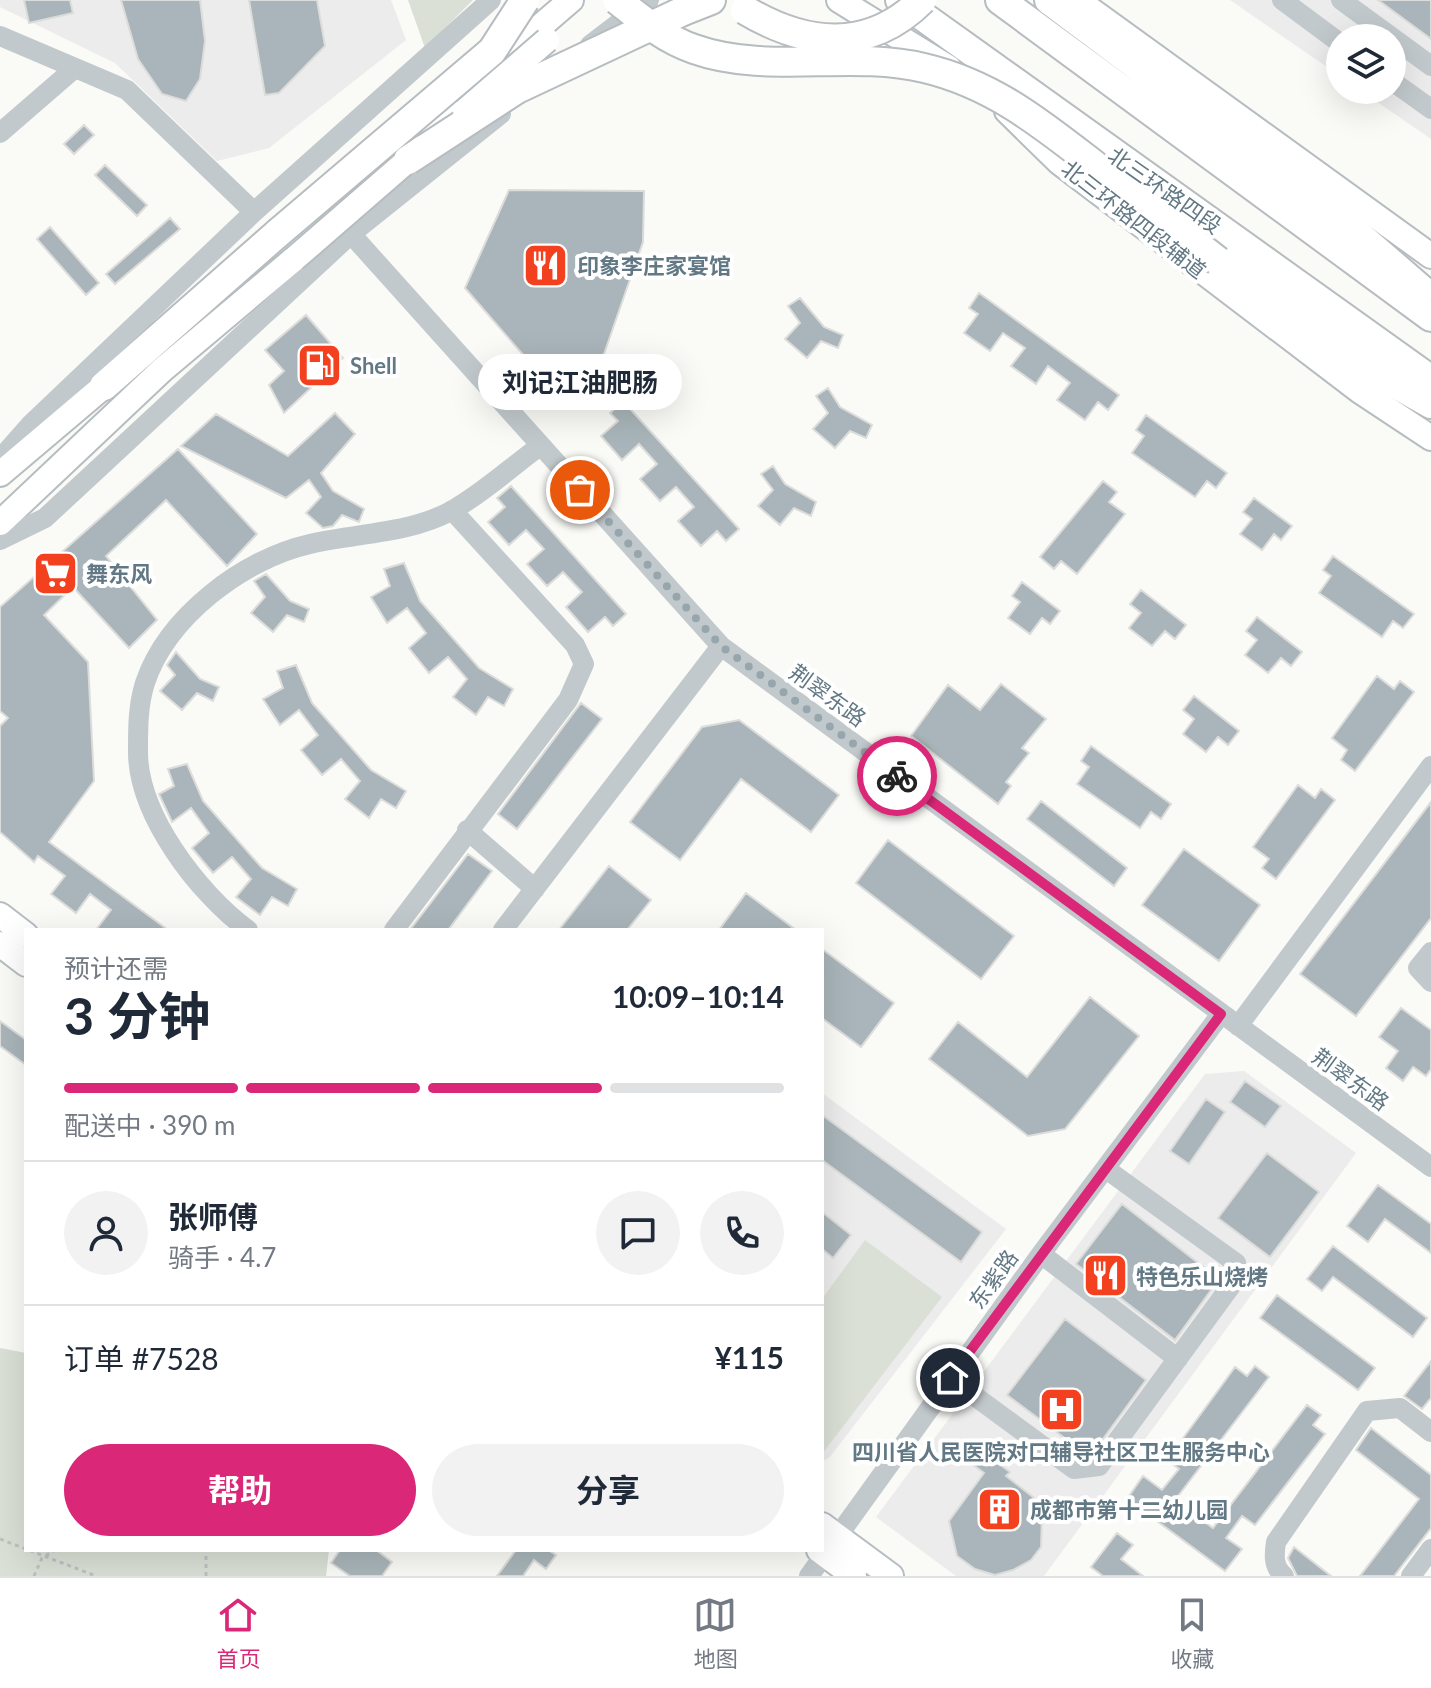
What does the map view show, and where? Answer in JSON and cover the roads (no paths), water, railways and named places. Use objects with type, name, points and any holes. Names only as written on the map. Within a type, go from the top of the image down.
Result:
[{"type":"highway","points":[[104,386],[284,247],[492,51],[525,0]]},
{"type":"highway","points":[[617,0],[650,26],[694,49],[789,61],[882,60],[926,68],[1001,96],[1055,131],[1218,261],[1369,369],[1431,404]]},
{"type":"highway","points":[[408,160],[517,89],[612,41],[711,0]]},
{"type":"highway","points":[[736,0],[745,10],[777,29],[817,39],[862,35],[905,17],[922,0]]},
{"type":"highway","name":"北三环路四段","points":[[900,0],[1431,380]]},
{"type":"highway","points":[[1049,0],[1079,11],[1332,212],[1431,299]]},
{"type":"highway","points":[[1010,7],[1431,317]]},
{"type":"main road","points":[[0,523],[162,370],[284,247],[571,0]]},
{"type":"main road","points":[[284,247],[408,160],[590,0]]},
{"type":"main road","name":"北三环路四段辅道","points":[[839,0],[999,104],[1071,172],[1360,391],[1431,438]]},
{"type":"main road","points":[[1079,11],[1431,256]]},
{"type":"main road","points":[[0,474],[104,386]]},
{"type":"main road","points":[[0,915],[24,933]]},
{"type":"main road","points":[[0,944],[24,962]]},
{"type":"main road","points":[[825,1541],[854,1576]]},
{"type":"main road","points":[[825,1541],[891,1576]]},
{"type":"street","points":[[0,459],[30,425],[254,212],[491,0]]},
{"type":"street","points":[[0,540],[45,518],[351,234],[649,0]]},
{"type":"street","points":[[1282,0],[1326,33]]},
{"type":"street","points":[[1341,0],[1431,66]]},
{"type":"street","points":[[0,36],[127,90],[254,212]]},
{"type":"street","points":[[0,133],[75,68]]},
{"type":"street","points":[[1406,91],[1431,109]]},
{"type":"street","name":"荆翠东路","points":[[351,234],[721,646],[1431,1167]]},
{"type":"street","points":[[246,928],[192,872],[157,824],[138,775],[138,714],[145,684],[157,655],[197,607],[232,577],[270,555],[314,543],[416,524],[452,510],[540,446]]},
{"type":"street","points":[[395,928],[568,700],[584,664],[575,645],[452,510]]},
{"type":"street","points":[[505,928],[721,646]]},
{"type":"street","name":"东紫路","points":[[825,1541],[1106,1169],[1431,766]]},
{"type":"street","points":[[467,830],[535,889]]},
{"type":"street","points":[[1431,952],[1418,968],[1431,982]]},
{"type":"street","points":[[950,1378],[1074,1469],[1099,1466],[1233,1283],[1236,1263],[1106,1169]]},
{"type":"street","points":[[1041,1254],[1178,1359]]},
{"type":"street","points":[[1284,1576],[1278,1571],[1274,1556],[1276,1542],[1367,1411],[1400,1408],[1431,1432]]},
{"type":"street","points":[[1411,1576],[1431,1549]]},
{"type":"street","name":"东紫路","points":[[809,1576],[820,1552]]},
{"type":"place","name":"印象李庄家宴馆","points":[[546,265]]},
{"type":"place","name":"Shell","points":[[319,365]]},
{"type":"place","name":"刘记江油肥肠","points":[[580,490]]},
{"type":"place","name":"舞东风","points":[[55,573]]},
{"type":"place","name":"特色乐山烧烤","points":[[1105,1276]]},
{"type":"place","name":"四川省人民医院对口辅导社区卫生服务中心","points":[[1061,1410]]},
{"type":"place","name":"成都市第十二幼儿园","points":[[999,1509]]}]
